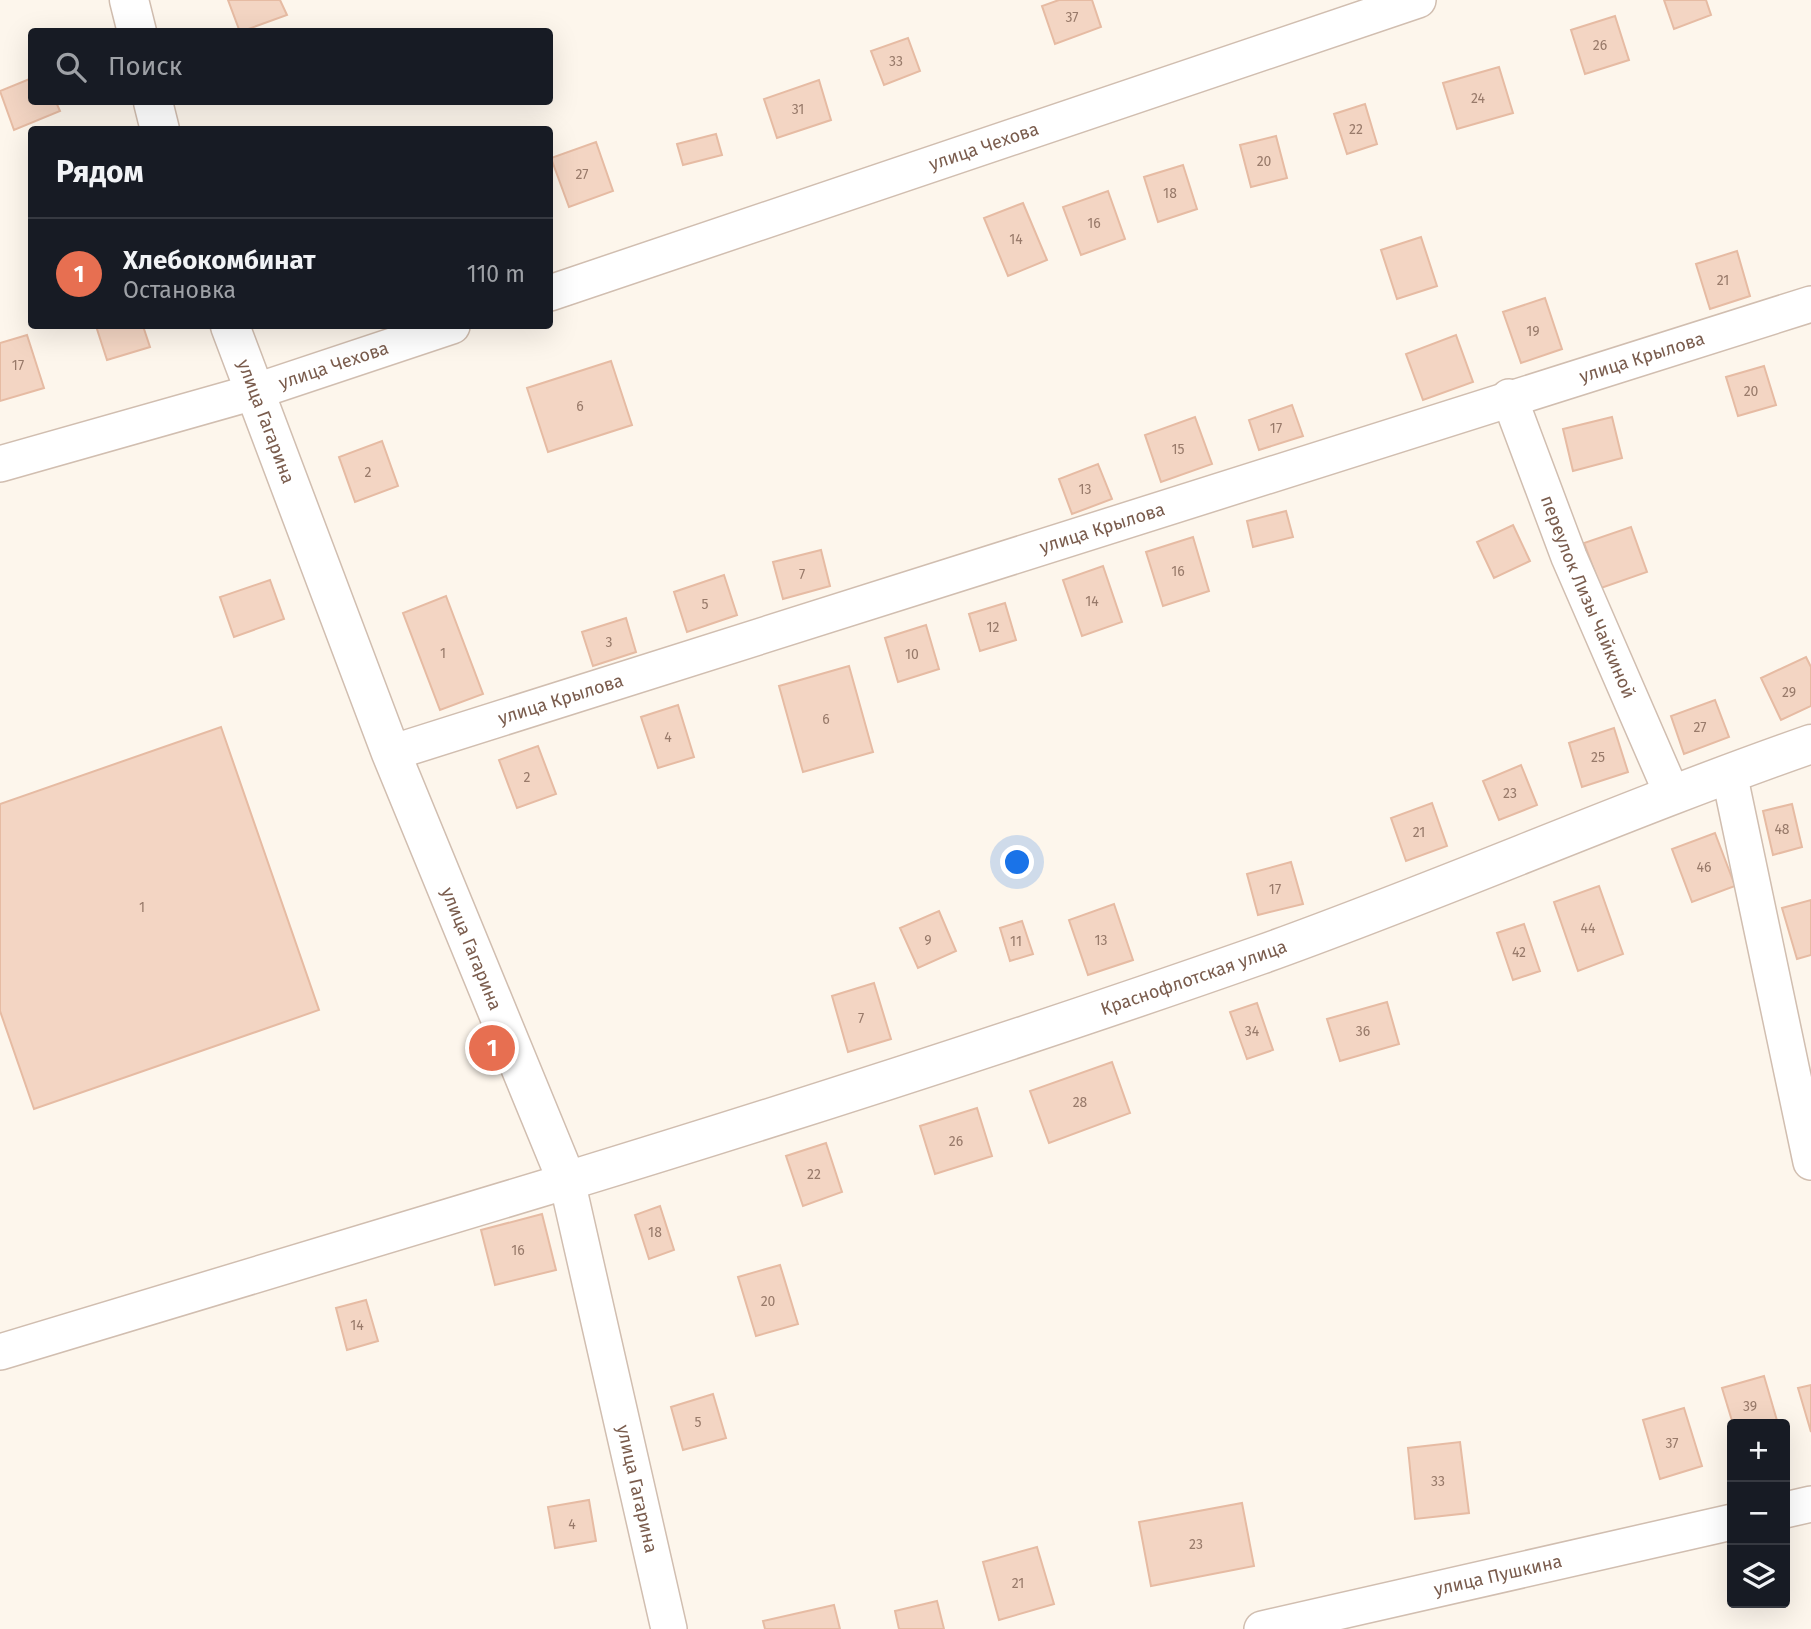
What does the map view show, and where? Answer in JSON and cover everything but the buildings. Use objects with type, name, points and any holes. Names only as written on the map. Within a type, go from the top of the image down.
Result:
[{"type":"street","points":[[129,0],[135,28]]},
{"type":"street","name":"улица Чехова","points":[[553,292],[1418,0]]},
{"type":"street","points":[[154,105],[159,126]]},
{"type":"street","name":"улица Крылова","points":[[391,753],[1509,397],[1811,304]]},
{"type":"street","name":"улица Гагарина","points":[[231,329],[391,753],[567,1181],[669,1629]]},
{"type":"street","name":"улица Чехова","points":[[0,464],[254,393],[443,329]]},
{"type":"street","name":"переулок Лизы Чайкиной","points":[[1509,397],[1569,557],[1672,794]]},
{"type":"street","name":"Краснофлотская улица","points":[[567,1181],[833,1100],[1263,954],[1672,794],[1811,744]]},
{"type":"street","points":[[1729,773],[1811,1163]]},
{"type":"street","points":[[0,1352],[567,1181]]},
{"type":"street","points":[[1790,1509],[1811,1504]]},
{"type":"street","name":"улица Пушкина","points":[[1262,1629],[1727,1523]]},
{"type":"place","name":"Хлебокомбинат","points":[[492,1048]]}]
